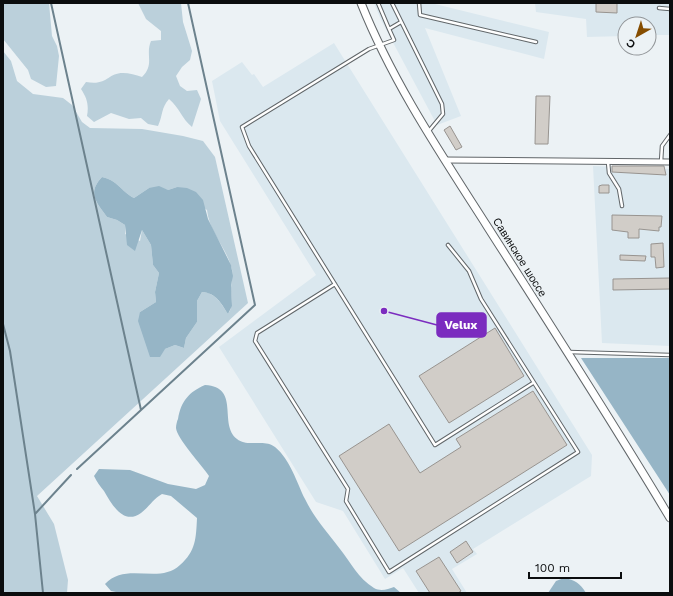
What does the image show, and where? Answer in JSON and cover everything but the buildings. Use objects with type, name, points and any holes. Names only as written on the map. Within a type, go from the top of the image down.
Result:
[{"type":"street","name":"Савинское шоссе","points":[[361,3],[379,44],[415,113],[567,352],[611,418],[670,518]]},
{"type":"street","points":[[445,160],[670,162]]},
{"type":"lane","points":[[378,3],[394,40],[379,44],[242,127],[249,146],[434,445],[533,383]]},
{"type":"lane","points":[[392,3],[442,104],[443,114],[428,133]]},
{"type":"lane","points":[[419,3],[420,15],[536,42]]},
{"type":"lane","points":[[659,8],[670,9]]},
{"type":"lane","points":[[389,29],[401,22]]},
{"type":"lane","points":[[661,162],[662,146],[670,135]]},
{"type":"lane","points":[[608,161],[609,173],[619,189],[622,206]]},
{"type":"lane","points":[[335,284],[257,333],[255,341],[348,489],[346,501],[390,572],[578,452],[481,299],[468,271],[448,245]]},
{"type":"lane","points":[[567,352],[670,355]]},
{"type":"shaded area","points":[[3,3],[49,3],[52,36],[57,46],[59,56],[56,86],[46,87],[31,79],[28,70],[3,39]]},
{"type":"shaded area","points":[[138,3],[181,3],[183,22],[192,51],[190,60],[182,67],[176,76],[180,86],[187,91],[197,90],[201,99],[192,127],[169,99],[163,109],[158,126],[148,124],[141,118],[129,119],[111,113],[94,122],[87,116],[87,102],[81,89],[86,82],[99,82],[114,75],[123,73],[142,77],[149,64],[149,46],[151,41],[161,40],[161,31],[146,19]]},
{"type":"shaded area","points":[[374,3],[431,3],[549,32],[544,59],[425,28],[461,116],[437,125],[381,20]]},
{"type":"shaded area","points":[[535,3],[670,3],[670,35],[657,35],[657,16],[617,16],[617,36],[587,37],[586,19],[536,12]]},
{"type":"shaded area","points":[[334,43],[592,455],[591,476],[473,549],[477,554],[452,569],[467,593],[419,593],[403,568],[385,579],[343,511],[316,502],[219,347],[316,275],[220,121],[212,81],[242,62],[252,75],[254,74],[263,87]]},
{"type":"shaded area","points":[[3,51],[11,61],[17,81],[33,94],[63,98],[72,105],[82,122],[90,128],[142,129],[203,141],[215,157],[248,303],[37,496],[54,524],[68,580],[67,593],[3,593]],"holes":[[[102,177],[107,178],[134,198],[149,188],[168,190],[177,187],[207,210],[208,218],[232,269],[232,305],[228,314],[214,296],[202,292],[197,301],[197,322],[186,338],[184,348],[175,345],[165,349],[140,312],[156,302],[155,292],[159,273],[153,265],[151,245],[142,230],[140,241],[125,234],[125,225],[117,220],[107,217],[99,207],[94,193],[95,188]]]},
{"type":"shaded area","points":[[593,166],[670,169],[670,346],[602,343]]},
{"type":"shaded area","points":[[102,177],[112,181],[134,198],[149,188],[159,186],[168,190],[177,187],[187,188],[196,192],[203,200],[208,219],[231,265],[233,276],[231,285],[232,306],[228,314],[215,296],[202,292],[197,301],[197,322],[186,338],[184,348],[175,345],[165,349],[160,357],[150,357],[138,321],[140,312],[156,302],[155,292],[159,273],[153,265],[151,245],[142,230],[135,251],[127,245],[125,225],[117,220],[107,217],[99,207],[94,193],[97,183]]},
{"type":"shaded area","points":[[581,358],[670,358],[670,495]]},
{"type":"shaded area","points":[[205,385],[216,387],[223,392],[226,399],[229,425],[237,439],[246,443],[271,444],[285,458],[313,513],[363,580],[379,590],[394,587],[401,593],[121,593],[111,591],[105,584],[113,577],[132,573],[162,573],[172,571],[180,565],[189,555],[194,544],[197,518],[171,496],[162,494],[141,513],[129,517],[123,515],[114,507],[94,476],[99,469],[130,470],[168,484],[196,489],[205,485],[209,476],[185,445],[177,433],[176,428],[179,413],[184,402],[190,394]]},
{"type":"shaded area","points":[[564,578],[577,582],[586,593],[548,593],[556,581]]},
{"type":"waterway","points":[[51,3],[141,410]]},
{"type":"waterway","points":[[77,469],[255,305],[188,3]]},
{"type":"waterway","points":[[3,324],[10,351],[35,514]]},
{"type":"waterway","points":[[43,593],[35,514],[71,475]]},
{"type":"place","name":"Velux","points":[[384,311]]}]
